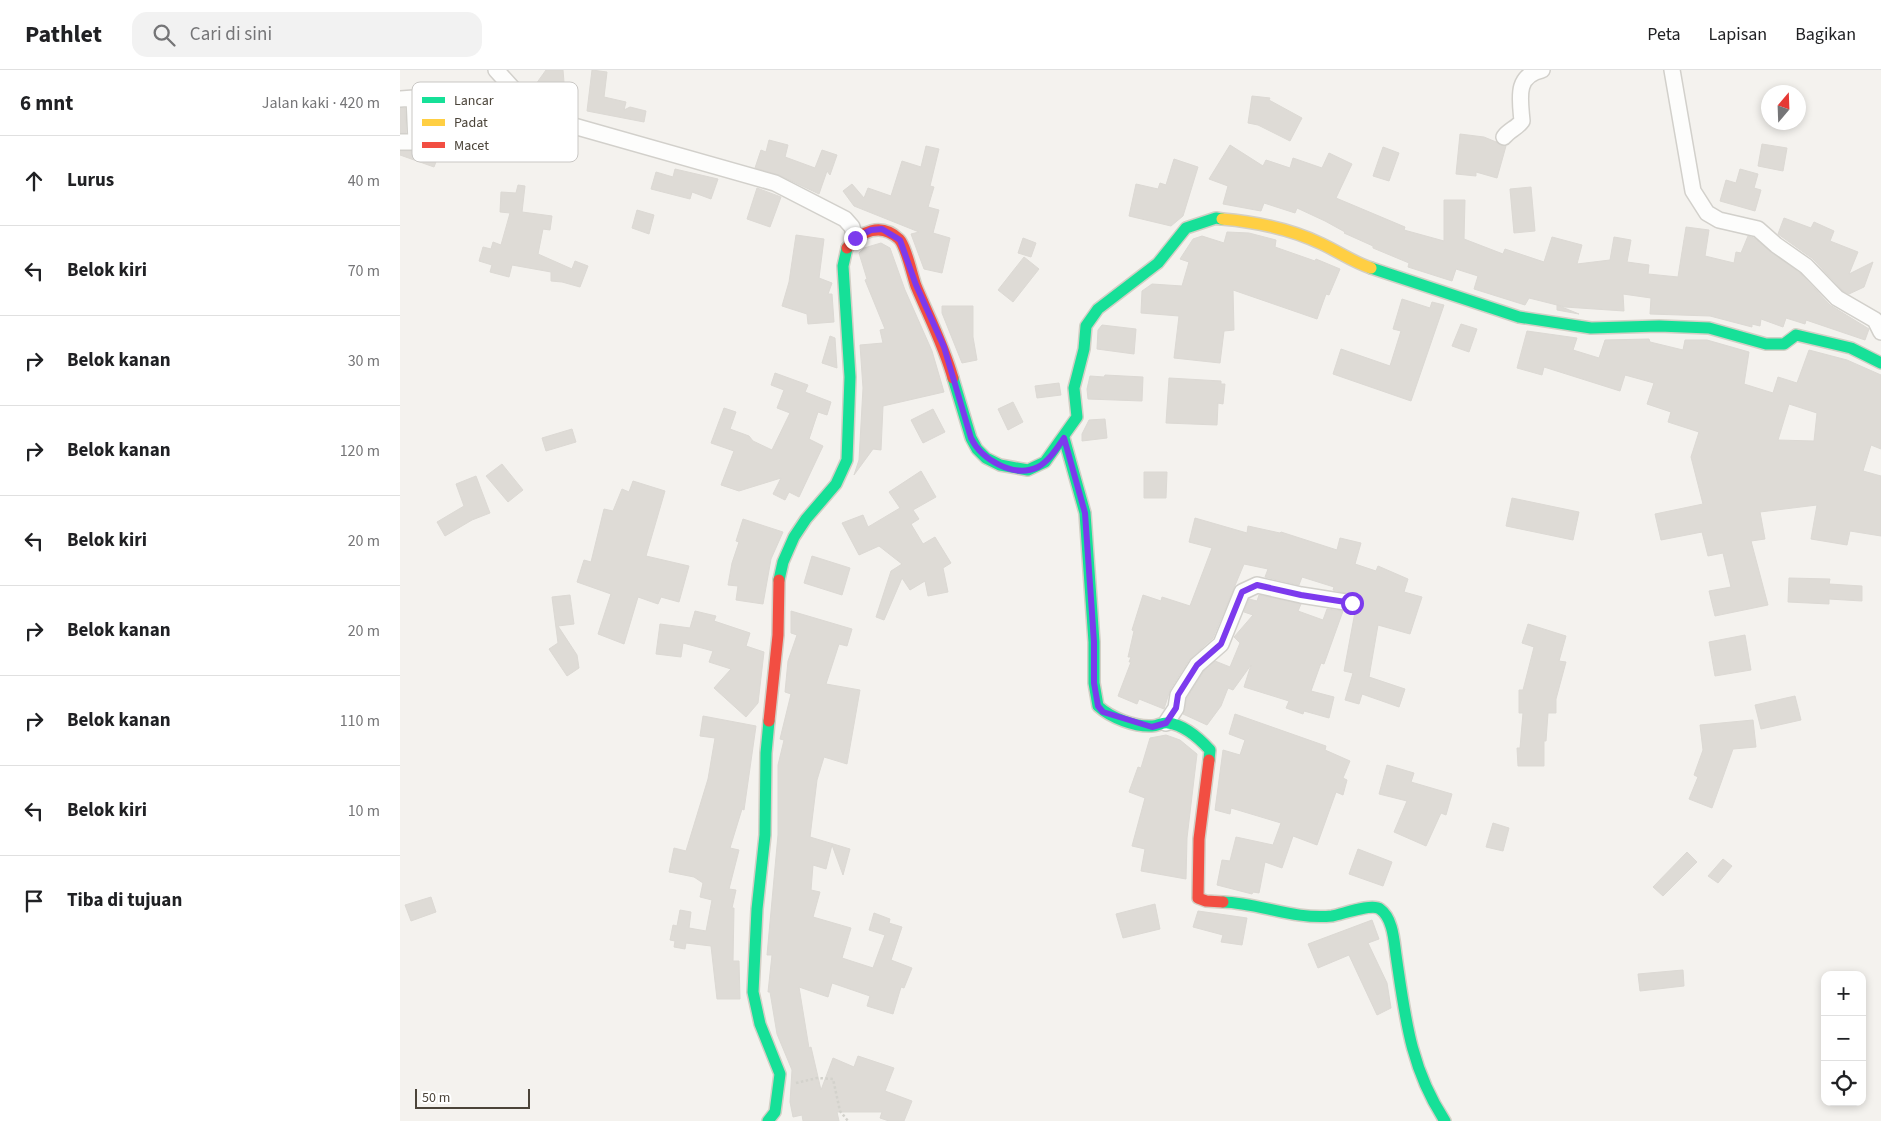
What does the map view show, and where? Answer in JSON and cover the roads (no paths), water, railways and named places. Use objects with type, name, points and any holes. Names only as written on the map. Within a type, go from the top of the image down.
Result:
[{"type":"street","points":[[496,70],[507,82]]},
{"type":"street","points":[[1504,137],[1508,132],[1517,129],[1522,121],[1519,91],[1525,78],[1533,72],[1542,70]]},
{"type":"street","points":[[1672,70],[1693,191],[1707,213],[1719,220],[1758,229],[1776,245],[1806,266],[1837,298],[1875,320],[1881,332]]},
{"type":"street","points":[[578,127],[775,183],[845,218],[852,227],[855,238]]},
{"type":"street","points":[[768,1121],[775,1112],[780,1087],[778,1064],[760,1024],[753,992],[757,909],[765,835],[766,753],[777,643],[779,581],[783,562],[794,537],[806,519],[836,484],[847,460],[850,378],[843,266],[847,247],[855,238],[871,230],[882,229],[900,240],[916,285],[944,347],[971,438],[977,449],[986,458],[1000,465],[1028,470],[1045,462],[1064,438],[1077,416],[1074,388],[1084,349],[1086,326],[1091,318],[1098,309],[1158,263],[1186,228],[1216,218],[1251,221],[1280,228],[1322,244],[1351,261],[1519,317],[1591,328],[1659,326],[1708,328],[1766,344],[1784,344],[1796,335],[1830,341],[1871,356],[1881,363]]},
{"type":"street","points":[[1064,438],[1085,513],[1094,642],[1094,683],[1098,706],[1111,716],[1139,724],[1152,727],[1166,723],[1185,728],[1198,737],[1210,750],[1199,839],[1198,898],[1206,901],[1233,902],[1278,913],[1331,916],[1373,907],[1385,913],[1393,937],[1409,1038],[1418,1071],[1435,1108],[1444,1121]]},
{"type":"street","points":[[1166,723],[1176,708],[1178,695],[1197,665],[1221,644],[1242,592],[1257,585],[1301,595],[1352,603]]}]
